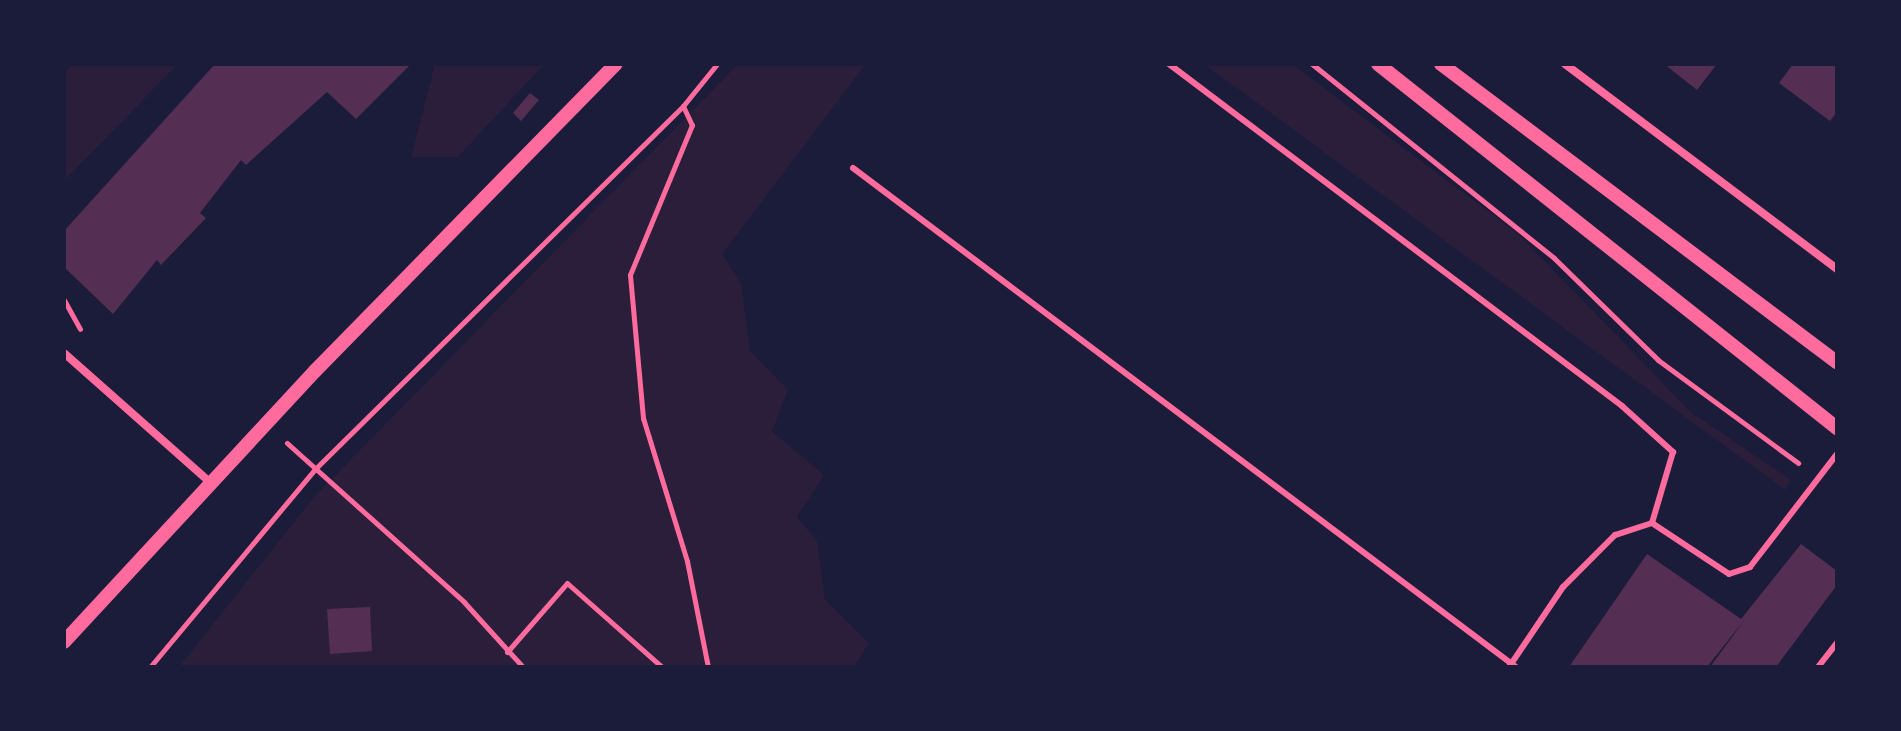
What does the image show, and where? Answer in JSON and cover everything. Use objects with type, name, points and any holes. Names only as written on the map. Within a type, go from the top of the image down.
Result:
[{"type":"street","points":[[64,642],[267,425],[616,64]]},
{"type":"street","points":[[1378,64],[1837,428]]},
{"type":"street","points":[[1441,64],[1837,362]]},
{"type":"street","points":[[1565,64],[1837,269]]},
{"type":"street","points":[[64,353],[212,484]]},
{"type":"lane","points":[[1169,64],[1622,406],[1673,452],[1652,523]]},
{"type":"lane","points":[[853,168],[1512,666],[1563,587],[1615,535],[1652,523]]},
{"type":"lane","points":[[1652,523],[1729,574],[1750,567],[1837,454]]},
{"type":"lane","points":[[1818,667],[1834,654],[1837,643]]},
{"type":"path","points":[[1312,64],[1554,258],[1658,360],[1819,479]]},
{"type":"path","points":[[150,667],[315,469],[683,106],[715,65]]},
{"type":"path","points":[[683,106],[692,125],[630,275],[643,418],[687,561],[708,667]]},
{"type":"path","points":[[267,425],[464,602],[523,667]]},
{"type":"path","points":[[507,652],[567,583],[662,667]]},
{"type":"shaded area","points":[[74,64],[178,64],[64,181],[64,72]]},
{"type":"shaded area","points":[[435,64],[544,64],[458,157],[411,157]]},
{"type":"shaded area","points":[[738,64],[866,64],[722,254],[741,283],[750,351],[788,390],[772,431],[824,475],[797,517],[817,541],[825,600],[869,643],[854,667],[179,667],[314,497]]},
{"type":"shaded area","points":[[1204,64],[1292,64],[1518,234],[1692,413],[1791,480],[1785,490]]},
{"type":"building","points":[[215,64],[411,64],[356,119],[327,92],[246,165],[241,160],[200,213],[206,218],[161,265],[157,260],[113,314],[64,267],[64,231]]},
{"type":"building","points":[[1664,64],[1717,64],[1697,90]]},
{"type":"building","points":[[1793,64],[1837,64],[1837,112],[1830,121],[1779,83]]},
{"type":"building","points":[[530,93],[539,100],[521,121],[513,113]]},
{"type":"building","points":[[1801,544],[1837,571],[1837,585],[1776,667],[1710,667],[1746,618],[1707,667],[1569,667],[1647,554],[1741,619]]},
{"type":"building","points":[[370,607],[372,651],[330,654],[327,609]]}]
